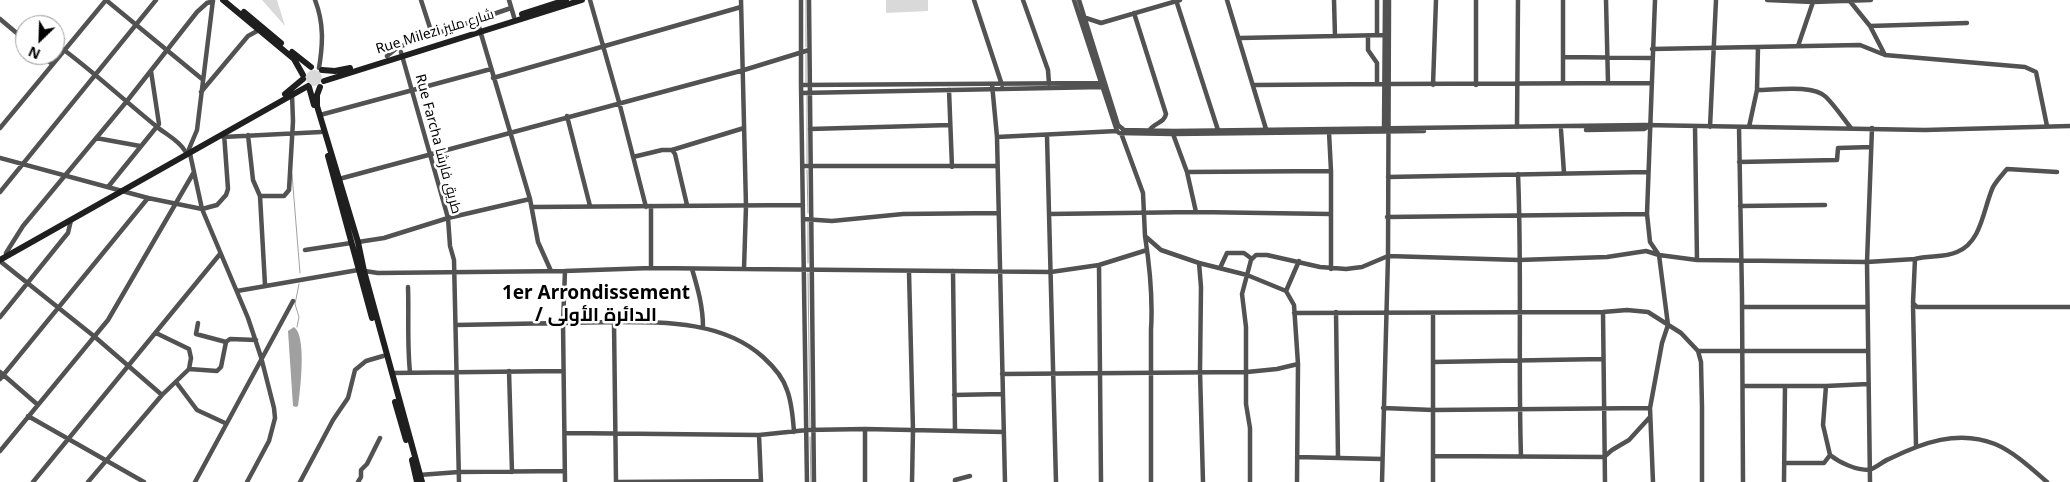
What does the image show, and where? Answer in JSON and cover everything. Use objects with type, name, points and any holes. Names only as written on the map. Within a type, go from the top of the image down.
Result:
[{"type":"street","points":[[65,49],[106,0],[135,26],[168,50],[202,79]]},
{"type":"street","points":[[0,192],[156,0]]},
{"type":"street","points":[[3,255],[23,226],[127,101],[197,12],[213,0]]},
{"type":"street","points":[[189,152],[197,130],[213,0]]},
{"type":"street","points":[[223,0],[294,59],[308,87],[354,243]]},
{"type":"street","points":[[229,0],[311,67],[321,69]]},
{"type":"street","points":[[315,0],[322,20],[321,69],[325,76],[316,101],[339,179],[383,356],[418,477],[422,482]]},
{"type":"street","points":[[421,0],[432,34]]},
{"type":"street","points":[[509,0],[514,17]]},
{"type":"street","name":"Rue Milezi شارع مليز","points":[[322,84],[402,54],[542,10],[566,0]]},
{"type":"street","name":"Rue Milezi شارع مليز","points":[[479,30],[514,17],[582,0]]},
{"type":"street","points":[[590,0],[646,207]]},
{"type":"street","points":[[741,0],[746,206],[744,269]]},
{"type":"street","points":[[802,0],[801,92],[807,482]]},
{"type":"street","points":[[809,0],[814,482]]},
{"type":"street","points":[[974,0],[1002,86]]},
{"type":"street","points":[[1023,0],[1048,70],[1049,84]]},
{"type":"street","points":[[1074,0],[1119,132],[1141,187],[1152,290],[1151,482]]},
{"type":"street","points":[[1078,0],[1103,85],[1120,128],[1124,130],[1266,129],[1386,131],[1517,127],[1649,126],[1925,130],[2070,126]]},
{"type":"street","points":[[1084,17],[1101,23],[1177,0],[1218,130]]},
{"type":"street","points":[[1227,0],[1266,129]]},
{"type":"street","points":[[1334,0],[1335,36]]},
{"type":"street","points":[[1376,36],[1377,0]]},
{"type":"street","points":[[1382,482],[1388,256],[1385,84],[1387,0]]},
{"type":"street","points":[[1385,84],[1387,0]]},
{"type":"street","points":[[1433,85],[1436,0]]},
{"type":"street","points":[[1476,0],[1476,85]]},
{"type":"street","points":[[1517,127],[1518,0]]},
{"type":"street","points":[[1563,0],[1563,83]]},
{"type":"street","points":[[1606,0],[1608,82]]},
{"type":"street","points":[[1652,482],[1650,408],[1659,358],[1668,325],[1659,255],[1650,242],[1647,214],[1654,0]]},
{"type":"street","points":[[1710,127],[1716,0]]},
{"type":"street","points":[[1767,0],[1813,2],[1871,0]]},
{"type":"street","points":[[1849,1],[1870,26],[1885,55]]},
{"type":"street","points":[[1798,46],[1813,2]]},
{"type":"street","points":[[493,78],[741,7]]},
{"type":"street","points":[[387,56],[398,47],[511,8]]},
{"type":"street","points":[[1134,13],[1166,114],[1162,122],[1154,125],[1150,131]]},
{"type":"street","points":[[0,19],[15,32]]},
{"type":"street","points":[[1870,26],[1967,23]]},
{"type":"street","points":[[201,92],[248,36],[259,30]]},
{"type":"street","points":[[479,30],[530,199],[538,242],[551,271]]},
{"type":"street","points":[[1368,36],[1368,50],[1376,63],[1377,84]]},
{"type":"street","points":[[1240,38],[1385,36]]},
{"type":"street","points":[[1652,49],[1860,45],[1885,55],[2025,67],[2036,72],[2047,126]]},
{"type":"street","points":[[1749,127],[1757,90],[1758,47]]},
{"type":"street","points":[[339,179],[619,102],[744,70],[809,50]]},
{"type":"street","points":[[65,51],[96,74],[157,128],[189,152],[195,171],[202,209],[256,340],[271,392],[274,418],[269,442],[247,482]]},
{"type":"street","name":"Rue Milezi شارع مليز","points":[[321,69],[335,71],[346,69],[387,56],[402,54]]},
{"type":"street","name":"Rue Farcha طريق فارشا","points":[[402,54],[448,218],[450,246],[455,272],[459,482]]},
{"type":"street","points":[[1563,57],[1651,58]]},
{"type":"street","points":[[0,128],[51,65]]},
{"type":"street","points":[[3,255],[189,152],[282,96],[311,67]]},
{"type":"street","points":[[320,114],[491,69]]},
{"type":"street","points":[[108,187],[160,122],[151,71]]},
{"type":"street","points":[[1254,85],[1651,83]]},
{"type":"street","points":[[189,152],[224,135],[292,94],[308,87],[322,84]]},
{"type":"street","points":[[1002,86],[1049,84],[1103,85]]},
{"type":"street","points":[[801,85],[1103,85]]},
{"type":"street","points":[[801,92],[949,90],[993,86]]},
{"type":"street","points":[[993,86],[997,137],[996,166],[1005,482]]},
{"type":"street","points":[[1757,90],[1803,89],[1818,91],[1826,96],[1851,128]]},
{"type":"street","points":[[949,90],[952,166]]},
{"type":"street","points":[[260,196],[284,196],[289,190],[292,94]]},
{"type":"street","points":[[567,116],[590,206]]},
{"type":"street","points":[[810,129],[950,125]]},
{"type":"street","points":[[997,137],[1119,132],[1172,134],[1561,130],[1644,128],[1649,126]]},
{"type":"street","points":[[1695,127],[1697,260]]},
{"type":"street","points":[[1739,127],[1742,260],[1743,482]]},
{"type":"street","points":[[633,157],[662,150],[672,150],[744,128]]},
{"type":"street","points":[[1870,482],[1867,262],[1872,128]]},
{"type":"street","points":[[1561,130],[1564,173]]},
{"type":"street","points":[[224,135],[321,132]]},
{"type":"street","points":[[1329,132],[1331,268]]},
{"type":"street","points":[[1172,134],[1186,172],[1196,212]]},
{"type":"street","points":[[0,158],[148,198],[202,209],[217,205],[226,195],[228,189],[224,135]]},
{"type":"street","points":[[248,135],[253,180],[260,196],[265,285]]},
{"type":"street","points":[[1047,136],[1056,482]]},
{"type":"street","points":[[96,138],[140,146]]},
{"type":"street","points":[[1739,162],[1838,160],[1838,148],[1871,147]]},
{"type":"street","points":[[672,150],[676,158],[687,206]]},
{"type":"street","points":[[802,166],[996,166]]},
{"type":"street","points":[[1250,482],[1251,449],[1246,404],[1247,372],[1242,294],[1252,259],[1256,255],[1267,255],[1331,268],[1362,267],[1388,256],[1519,260],[1607,257],[1646,251],[1659,255],[1697,260],[1867,262],[1915,259],[1926,256],[1954,254],[1965,248],[1979,229],[1993,187],[2007,169],[2058,172]]},
{"type":"street","points":[[0,451],[95,336],[119,303],[195,171]]},
{"type":"street","points":[[1186,172],[1331,171]]},
{"type":"street","points":[[1388,177],[1647,172]]},
{"type":"street","points":[[1518,174],[1521,312],[1518,337],[1521,359],[1519,409],[1521,457]]},
{"type":"street","points":[[120,190],[0,261],[95,336],[162,395]]},
{"type":"street","points":[[38,405],[1,376],[148,198]]},
{"type":"street","points":[[305,250],[384,238],[448,218],[530,199]]},
{"type":"street","points":[[532,207],[803,205]]},
{"type":"street","points":[[1740,206],[1824,205]]},
{"type":"street","points":[[651,268],[652,206]]},
{"type":"street","points":[[1049,214],[1196,212],[1330,214]]},
{"type":"street","points":[[803,218],[832,221],[903,214],[998,213]]},
{"type":"street","points":[[1387,216],[1647,214]]},
{"type":"street","points":[[0,317],[68,233],[71,220]]},
{"type":"street","points":[[1145,236],[1161,250],[1199,263],[1247,275],[1286,291],[1294,305],[1298,364],[1297,482]]},
{"type":"street","points":[[237,291],[361,271],[565,271],[651,268],[1051,272],[1099,265],[1147,250]]},
{"type":"street","points":[[1220,268],[1227,253],[1244,253],[1252,259]]},
{"type":"street","points":[[33,482],[220,254]]},
{"type":"street","points":[[1915,259],[1913,303],[1916,446]]},
{"type":"street","points":[[1286,291],[1299,261]]},
{"type":"street","points":[[1199,263],[1201,287],[1200,372],[1203,482]]},
{"type":"street","points":[[1099,265],[1101,482]]},
{"type":"street","points":[[692,269],[700,294],[703,327]]},
{"type":"street","points":[[361,271],[392,373],[418,477]]},
{"type":"street","points":[[565,271],[563,323],[565,482]]},
{"type":"street","points":[[953,271],[955,431]]},
{"type":"street","points":[[909,272],[913,430],[912,482]]},
{"type":"street","points":[[408,287],[409,328],[407,342],[410,372]]},
{"type":"street","points":[[195,482],[261,357],[281,325],[292,301]]},
{"type":"street","points":[[1913,303],[1917,308],[2070,306]]},
{"type":"street","points":[[1742,307],[1867,307]]},
{"type":"street","points":[[1294,312],[1603,312],[1642,310],[1654,314],[1690,340],[1698,351],[1701,362],[1702,482]]},
{"type":"street","points":[[1336,312],[1338,458]]},
{"type":"street","points":[[1433,312],[1433,482]]},
{"type":"street","points":[[1603,312],[1605,482]]},
{"type":"street","points":[[614,322],[616,482],[761,481],[759,435]]},
{"type":"street","points":[[456,325],[614,322],[703,327],[739,340],[754,349],[772,365],[787,390],[792,409],[794,432]]},
{"type":"street","points":[[198,323],[196,334],[226,342],[230,339],[256,340]]},
{"type":"street","points":[[88,482],[108,461],[162,395],[189,369],[191,358],[189,349],[156,333]]},
{"type":"street","points":[[189,369],[217,371],[221,367],[226,342]]},
{"type":"street","points":[[1698,351],[1868,351]]},
{"type":"street","points":[[300,482],[333,420],[348,398],[355,370],[366,361],[383,356]]},
{"type":"street","points":[[1433,362],[1604,359]]},
{"type":"street","points":[[1002,374],[1247,372],[1277,369],[1298,364]]},
{"type":"street","points":[[509,371],[512,472]]},
{"type":"street","points":[[392,373],[563,371]]},
{"type":"street","points":[[176,382],[197,410],[225,423]]},
{"type":"street","points":[[1743,386],[1868,384]]},
{"type":"street","points":[[1784,482],[1785,386]]},
{"type":"street","points":[[1826,386],[1823,426],[1830,455],[1843,464],[1870,470],[1916,446],[1946,438],[1974,439],[1994,444],[2028,465],[2047,482]]},
{"type":"street","points":[[954,395],[1003,394]]},
{"type":"street","points":[[1383,408],[1433,410],[1650,408]]},
{"type":"street","points":[[28,416],[143,482]]},
{"type":"street","points":[[1433,456],[1604,457],[1629,440],[1650,417]]},
{"type":"street","points":[[865,429],[865,482]]},
{"type":"street","points":[[565,433],[759,435],[807,430],[865,429],[1004,432]]},
{"type":"street","points":[[358,482],[361,470],[367,464],[380,438]]},
{"type":"street","points":[[1784,463],[1824,463],[1830,455]]},
{"type":"street","points":[[1297,458],[1382,460]]},
{"type":"street","points":[[418,477],[459,472],[565,471]]},
{"type":"street","points":[[955,482],[954,480],[970,476]]},
{"type":"shaded area","points":[[262,0],[277,0],[285,26]]},
{"type":"shaded area","points":[[886,0],[928,0],[928,11],[886,13]]},
{"type":"shaded area","points":[[314,70],[320,72],[322,78],[320,84],[314,86],[308,84],[306,78],[308,72]]},
{"type":"shaded area","points":[[294,327],[298,332],[302,352],[300,389],[298,406],[296,407],[293,406],[288,331]]},
{"type":"waterway","points":[[806,0],[806,47]]},
{"type":"waterway","points":[[806,54],[806,82]]},
{"type":"waterway","points":[[807,94],[807,163]]},
{"type":"waterway","points":[[807,170],[808,213]]},
{"type":"waterway","points":[[292,174],[300,273]]},
{"type":"waterway","points":[[808,222],[808,263]]},
{"type":"waterway","points":[[808,273],[810,427]]},
{"type":"waterway","points":[[297,327],[299,317],[295,304],[299,284]]},
{"type":"waterway","points":[[810,437],[811,482]]},
{"type":"district","name":"1er Arrondissement / الدائرة الأولى","points":[[596,305]]}]
